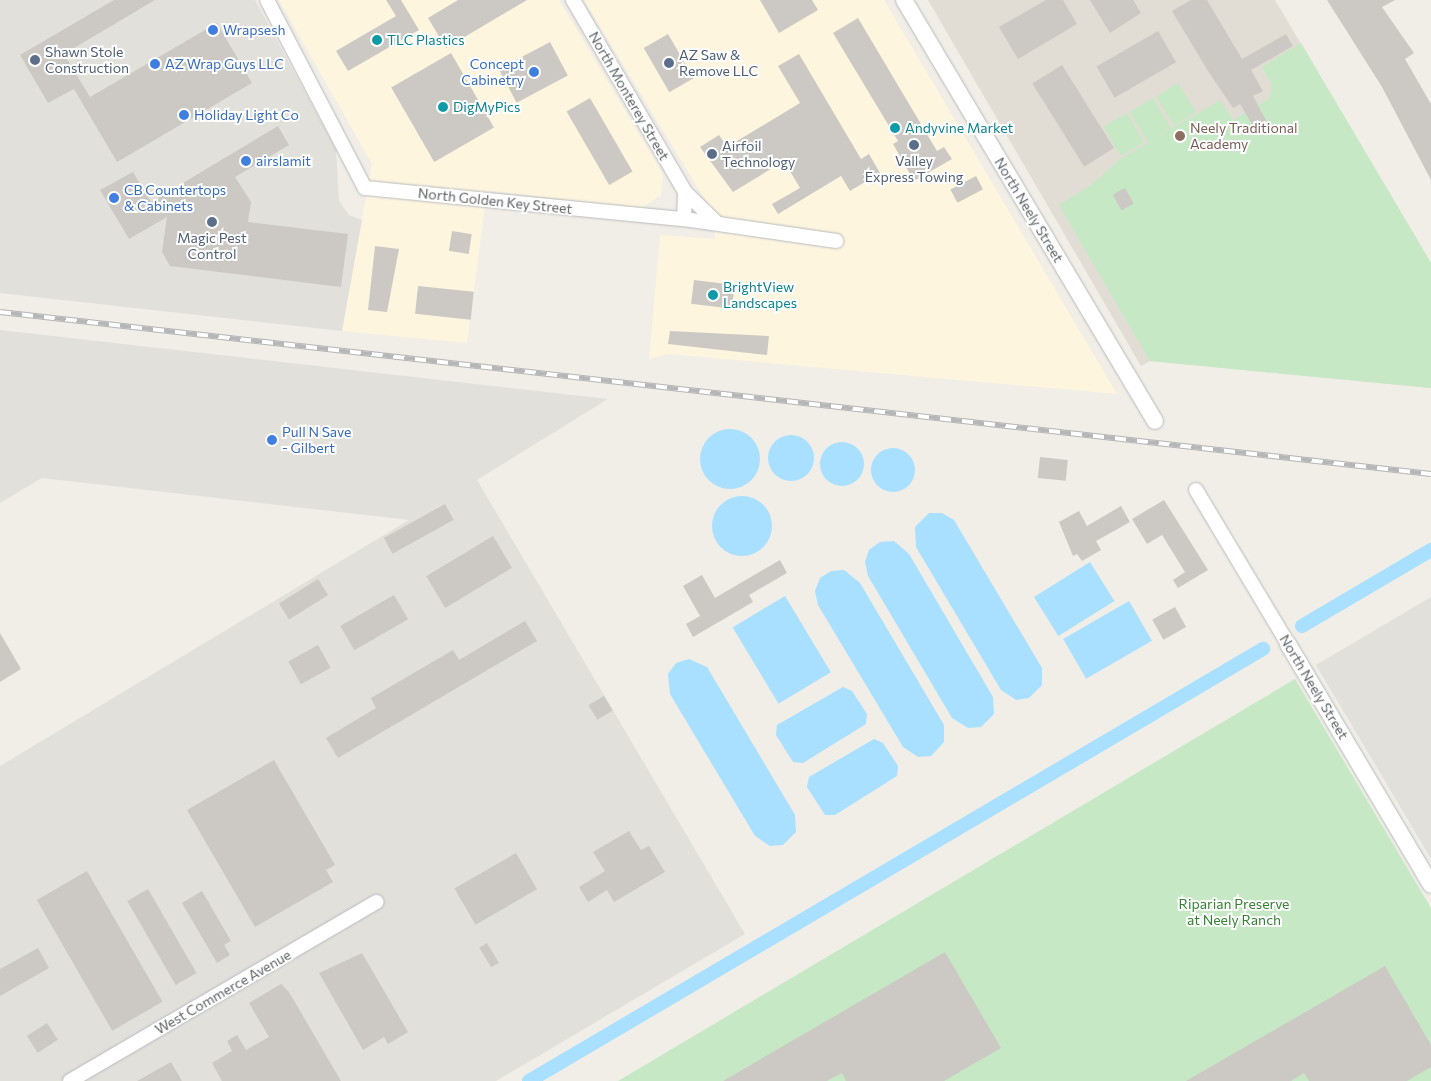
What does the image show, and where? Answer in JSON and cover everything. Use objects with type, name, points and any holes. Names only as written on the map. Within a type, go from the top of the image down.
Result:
[{"type":"street","name":"North Golden Key Street","points":[[267,0],[365,188],[684,219],[836,241]]},
{"type":"street","name":"North Monterey Street","points":[[573,0],[685,192],[699,210],[721,225]]},
{"type":"street","name":"North Neely Street","points":[[904,0],[1155,421]]},
{"type":"street","points":[[684,219],[685,192]]},
{"type":"street","name":"North Neely Street","points":[[1196,490],[1431,886]]},
{"type":"street","name":"West Commerce Avenue","points":[[70,1081],[376,902]]},
{"type":"shaded area","points":[[0,0],[255,0],[336,149],[339,201],[349,215],[362,220],[342,331],[0,293]]},
{"type":"shaded area","points":[[279,0],[559,0],[657,164],[663,176],[661,195],[642,208],[487,191],[467,343],[342,331],[372,164]]},
{"type":"shaded area","points":[[584,0],[884,0],[1117,394],[667,354],[649,359],[660,235],[716,239],[707,203]]},
{"type":"shaded area","name":"Neely Traditional Academy","points":[[928,0],[1275,0],[1431,263],[1431,388],[1150,361],[1141,366]]},
{"type":"shaded area","points":[[0,330],[608,399],[477,480],[745,934],[496,1081],[0,1081],[0,766],[409,520],[42,478],[0,503]]},
{"type":"shaded area","points":[[1431,597],[1431,859],[1316,665]]},
{"type":"green space","name":"Neely Traditional Academy","points":[[1301,43],[1431,263],[1431,388],[1150,361],[1059,205],[1091,185],[1120,159],[1220,100],[1233,120],[1269,99],[1272,85],[1262,67]]},
{"type":"green space","points":[[1178,83],[1196,112],[1174,126],[1156,97]]},
{"type":"green space","points":[[1153,98],[1171,128],[1148,142],[1130,112]]},
{"type":"green space","points":[[1127,113],[1144,142],[1121,156],[1104,126]]},
{"type":"green space","name":"Riparian Preserve at Neely Ranch","points":[[1295,679],[1431,908],[1431,1081],[618,1081]]},
{"type":"water","points":[[730,429],[747,434],[755,442],[760,459],[755,476],[747,484],[730,489],[713,484],[705,476],[700,459],[705,442],[713,434]]},
{"type":"water","points":[[791,435],[804,439],[810,445],[814,458],[810,471],[804,477],[791,481],[778,477],[772,471],[768,458],[772,445],[778,439]]},
{"type":"water","points":[[846,442],[858,448],[863,455],[863,473],[858,480],[851,485],[838,486],[830,483],[823,476],[820,460],[823,452],[830,445]]},
{"type":"water","points":[[897,448],[909,454],[914,461],[914,479],[909,486],[902,491],[889,492],[881,489],[874,482],[871,466],[874,458],[881,451]]},
{"type":"water","points":[[742,496],[759,501],[767,509],[772,526],[767,543],[759,551],[742,556],[725,551],[717,543],[712,526],[717,509],[725,501]]},
{"type":"water","points":[[929,513],[942,513],[954,520],[1042,668],[1042,685],[1029,698],[1016,700],[1001,690],[916,547],[915,527]]},
{"type":"water","points":[[894,541],[909,554],[993,697],[994,714],[981,727],[968,728],[952,718],[868,576],[865,562],[869,550],[880,542]]},
{"type":"water","points":[[1090,562],[1114,601],[1058,636],[1034,597]]},
{"type":"water","points":[[844,570],[860,583],[944,725],[944,742],[931,756],[918,757],[903,747],[818,605],[815,591],[820,578],[831,571]]},
{"type":"water","points":[[785,596],[831,672],[779,704],[733,627]]},
{"type":"water","points":[[1129,601],[1152,641],[1086,679],[1063,639]]},
{"type":"water","points":[[689,659],[707,667],[795,815],[796,832],[783,845],[770,846],[755,836],[670,694],[668,674],[676,663]]},
{"type":"water","points":[[843,687],[852,691],[867,714],[866,724],[803,763],[793,762],[776,735],[777,725]]},
{"type":"water","points":[[874,739],[883,743],[898,766],[897,776],[835,815],[825,815],[807,787],[809,777]]},
{"type":"building","points":[[114,0],[155,0],[64,54],[90,97],[217,23],[252,83],[117,162],[74,89],[48,103],[20,55]]},
{"type":"building","name":"TLC Plastics","points":[[386,0],[401,0],[419,30],[348,71],[336,51],[396,16]]},
{"type":"building","points":[[458,0],[527,0],[446,48],[428,18]]},
{"type":"building","points":[[760,0],[812,0],[818,10],[779,33]]},
{"type":"building","points":[[1046,0],[1063,0],[1077,24],[1018,59],[999,27]]},
{"type":"building","points":[[1090,0],[1133,0],[1141,13],[1110,33]]},
{"type":"building","points":[[1191,0],[1207,0],[1242,59],[1286,34],[1293,46],[1251,70],[1263,91],[1253,96],[1269,126],[1257,133],[1240,104],[1233,108],[1172,11]]},
{"type":"building","points":[[1327,0],[1395,0],[1382,7],[1414,53],[1405,59],[1431,104],[1431,180],[1382,87]]},
{"type":"building","points":[[858,18],[937,151],[944,147],[952,159],[914,181],[893,144],[898,141],[833,33]]},
{"type":"building","points":[[1158,31],[1176,62],[1115,98],[1097,66]]},
{"type":"building","name":"AZ Saw & Remove LLC","points":[[668,34],[694,78],[669,92],[644,48]]},
{"type":"building","name":"Concept Cabinetry","points":[[550,42],[568,76],[517,103],[499,69]]},
{"type":"building","name":"DigMyPics","points":[[451,53],[494,127],[434,162],[391,88]]},
{"type":"building","points":[[799,54],[861,159],[869,154],[880,173],[850,191],[841,176],[778,214],[772,204],[800,188],[784,161],[733,192],[700,147],[719,135],[727,147],[800,103],[778,66]]},
{"type":"building","points":[[1062,65],[1114,148],[1084,167],[1032,84]]},
{"type":"building","points":[[590,98],[632,172],[609,185],[567,112]]},
{"type":"building","points":[[278,126],[289,145],[235,177],[251,202],[248,222],[348,234],[341,287],[170,266],[162,252],[167,217],[129,239],[100,190],[133,172],[151,202]]},
{"type":"building","points":[[976,176],[983,189],[957,203],[950,190]]},
{"type":"building","points":[[1125,188],[1134,204],[1121,211],[1113,195]]},
{"type":"building","points":[[452,231],[472,234],[469,254],[449,251]]},
{"type":"building","points":[[375,246],[399,249],[387,312],[368,310]]},
{"type":"building","name":"BrightView Landscapes","points":[[694,280],[735,285],[732,309],[691,304]]},
{"type":"building","points":[[418,286],[474,292],[471,320],[415,314]]},
{"type":"building","points":[[670,331],[769,336],[767,355],[668,344]]},
{"type":"building","points":[[1040,457],[1068,460],[1066,481],[1038,478]]},
{"type":"building","points":[[1164,500],[1208,570],[1178,588],[1173,580],[1185,572],[1162,535],[1147,544],[1132,519]]},
{"type":"building","points":[[445,504],[454,520],[393,554],[384,538]]},
{"type":"building","points":[[1121,506],[1130,522],[1096,541],[1101,550],[1082,561],[1077,554],[1073,556],[1059,522],[1079,511],[1087,526]]},
{"type":"building","points":[[493,536],[512,568],[445,608],[426,576]]},
{"type":"building","points":[[780,560],[787,573],[749,595],[753,602],[693,637],[686,624],[700,616],[683,586],[702,575],[715,598]]},
{"type":"building","points":[[318,579],[328,595],[289,619],[279,603]]},
{"type":"building","points":[[394,595],[408,619],[354,650],[340,626]]},
{"type":"building","points":[[1175,607],[1186,627],[1163,640],[1152,620]]},
{"type":"building","points":[[525,621],[537,641],[338,758],[326,738],[376,708],[371,698],[453,650],[459,660]]},
{"type":"building","points":[[0,633],[21,669],[0,682]]},
{"type":"building","points":[[318,645],[331,668],[301,684],[288,661]]},
{"type":"building","points":[[604,696],[613,711],[597,720],[589,705]]},
{"type":"building","points":[[274,760],[335,865],[326,870],[333,882],[255,927],[187,810]]},
{"type":"building","points":[[629,831],[641,850],[649,846],[665,872],[614,902],[607,890],[588,902],[579,887],[605,871],[593,852]]},
{"type":"building","points":[[516,853],[537,889],[476,925],[455,888]]},
{"type":"building","points":[[87,871],[162,1002],[112,1031],[37,900]]},
{"type":"building","points":[[148,889],[196,973],[176,985],[127,901]]},
{"type":"building","points":[[202,891],[231,941],[224,945],[230,955],[217,963],[182,903]]},
{"type":"building","points":[[487,943],[499,963],[491,967],[479,948]]},
{"type":"building","points":[[38,948],[49,968],[0,996],[0,969]]},
{"type":"building","points":[[945,952],[1001,1048],[944,1081],[846,1081],[842,1073],[827,1081],[723,1081]]},
{"type":"building","points":[[362,953],[408,1032],[388,1044],[384,1037],[363,1050],[319,973]]},
{"type":"building","points":[[1385,966],[1431,1045],[1431,1067],[1407,1081],[1309,1081],[1304,1073],[1291,1081],[1186,1081]]},
{"type":"building","points":[[281,984],[289,992],[341,1081],[222,1081],[212,1063],[232,1051],[227,1041],[237,1035],[246,1050],[269,1037],[249,1003]]},
{"type":"building","points":[[47,1023],[58,1040],[38,1053],[27,1036]]},
{"type":"building","points":[[171,1062],[182,1081],[137,1081]]},
{"type":"waterway","points":[[1302,626],[1431,550]]},
{"type":"waterway","points":[[529,1081],[1263,649]]},
{"type":"railway","points":[[0,312],[1431,474]]},
{"type":"place","name":"Wrapsesh","points":[[213,30]]},
{"type":"place","name":"TLC Plastics","points":[[377,40]]},
{"type":"place","name":"Shawn Stole Construction","points":[[35,60]]},
{"type":"place","name":"AZ Saw & Remove LLC","points":[[669,63]]},
{"type":"place","name":"AZ Wrap Guys LLC","points":[[155,64]]},
{"type":"place","name":"Concept Cabinetry","points":[[534,72]]},
{"type":"place","name":"DigMyPics","points":[[443,107]]},
{"type":"place","name":"Holiday Light Co","points":[[184,115]]},
{"type":"place","name":"Andyvine Market","points":[[895,128]]},
{"type":"place","name":"Neely Traditional Academy","points":[[1180,136]]},
{"type":"place","name":"Valley Express Towing","points":[[914,145]]},
{"type":"place","name":"Airfoil Technology","points":[[712,154]]},
{"type":"place","name":"airslamit","points":[[246,161]]},
{"type":"place","name":"CB Countertops & Cabinets","points":[[114,198]]},
{"type":"place","name":"Magic Pest Control","points":[[212,222]]},
{"type":"place","name":"BrightView Landscapes","points":[[713,295]]},
{"type":"place","name":"Pull N Save - Gilbert","points":[[272,440]]}]
